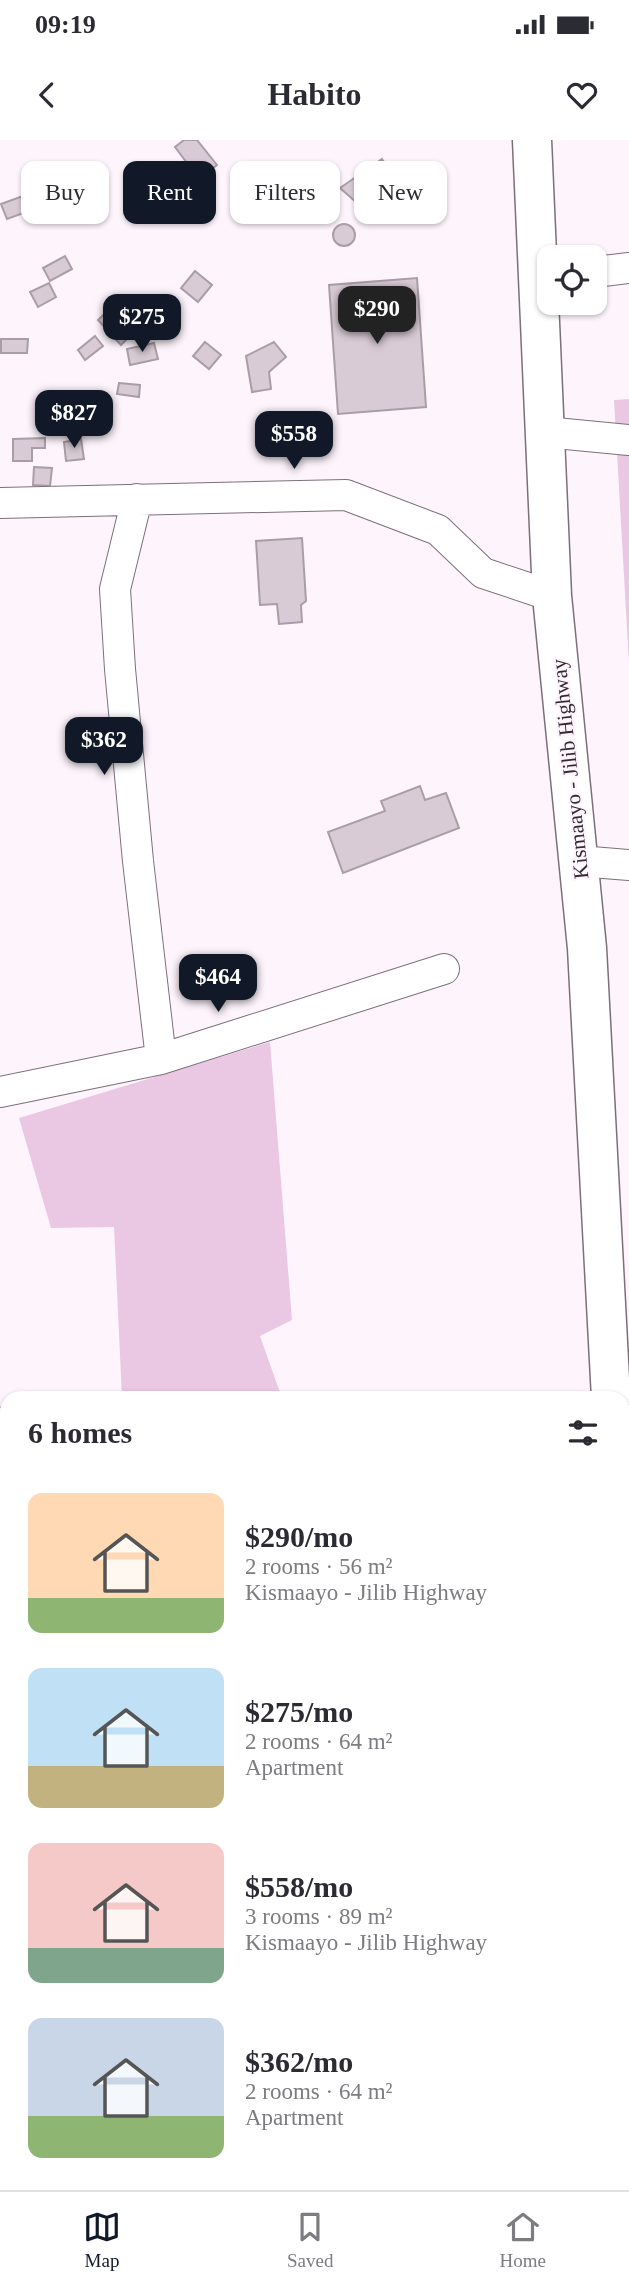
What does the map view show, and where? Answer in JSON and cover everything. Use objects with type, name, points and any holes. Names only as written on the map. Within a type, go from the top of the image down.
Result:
[{"type":"main road","name":"Kismaayo - Jilib Highway","points":[[532,140],[541,245]]},
{"type":"main road","name":"Kismaayo - Jilib Highway","points":[[544,315],[545,432],[552,596],[587,948],[611,1391]]},
{"type":"street","points":[[607,271],[629,268]]},
{"type":"street","points":[[545,432],[629,440]]},
{"type":"street","points":[[0,503],[346,495],[438,530],[482,573],[552,596]]},
{"type":"street","points":[[137,499],[115,589],[138,861],[161,1059]]},
{"type":"street","points":[[579,861],[629,864]]},
{"type":"street","points":[[0,1091],[161,1059],[444,969]]},
{"type":"shaded area","points":[[629,399],[629,664],[614,400]]},
{"type":"shaded area","points":[[270,1042],[292,1320],[260,1336],[280,1391],[122,1391],[114,1227],[51,1228],[19,1118]]},
{"type":"building","points":[[184,140],[197,140],[214,161],[186,161],[175,147]]},
{"type":"building","points":[[354,178],[354,200],[340,188]]},
{"type":"building","points":[[21,197],[21,214],[7,219],[1,204]]},
{"type":"building","points":[[344,224],[352,227],[355,235],[352,243],[344,246],[336,243],[333,235],[336,227]]},
{"type":"building","points":[[65,256],[72,269],[50,281],[43,268]]},
{"type":"building","points":[[195,271],[212,285],[198,302],[181,288]]},
{"type":"building","points":[[417,278],[426,407],[338,414],[329,285]]},
{"type":"building","points":[[49,283],[56,297],[38,307],[30,292]]},
{"type":"building","points":[[121,298],[132,309],[122,318],[135,331],[121,345],[98,320]]},
{"type":"building","points":[[95,336],[103,346],[85,360],[78,350]]},
{"type":"building","points":[[1,339],[28,339],[27,353],[1,353]]},
{"type":"building","points":[[205,342],[221,355],[209,369],[193,356]]},
{"type":"building","points":[[274,342],[286,357],[269,372],[271,389],[252,392],[246,356]]},
{"type":"building","points":[[154,343],[158,359],[130,365],[127,349]]},
{"type":"building","points":[[119,383],[140,385],[139,397],[117,394]]},
{"type":"building","points":[[45,438],[45,448],[32,448],[32,461],[13,461],[13,439]]},
{"type":"building","points":[[81,439],[84,459],[66,461],[64,442]]},
{"type":"building","points":[[34,467],[52,468],[50,486],[33,485]]},
{"type":"building","points":[[302,538],[306,601],[301,605],[302,622],[279,624],[277,604],[260,605],[256,541]]},
{"type":"building","points":[[420,786],[425,800],[446,793],[459,828],[343,873],[328,832],[385,811],[381,801]]}]
